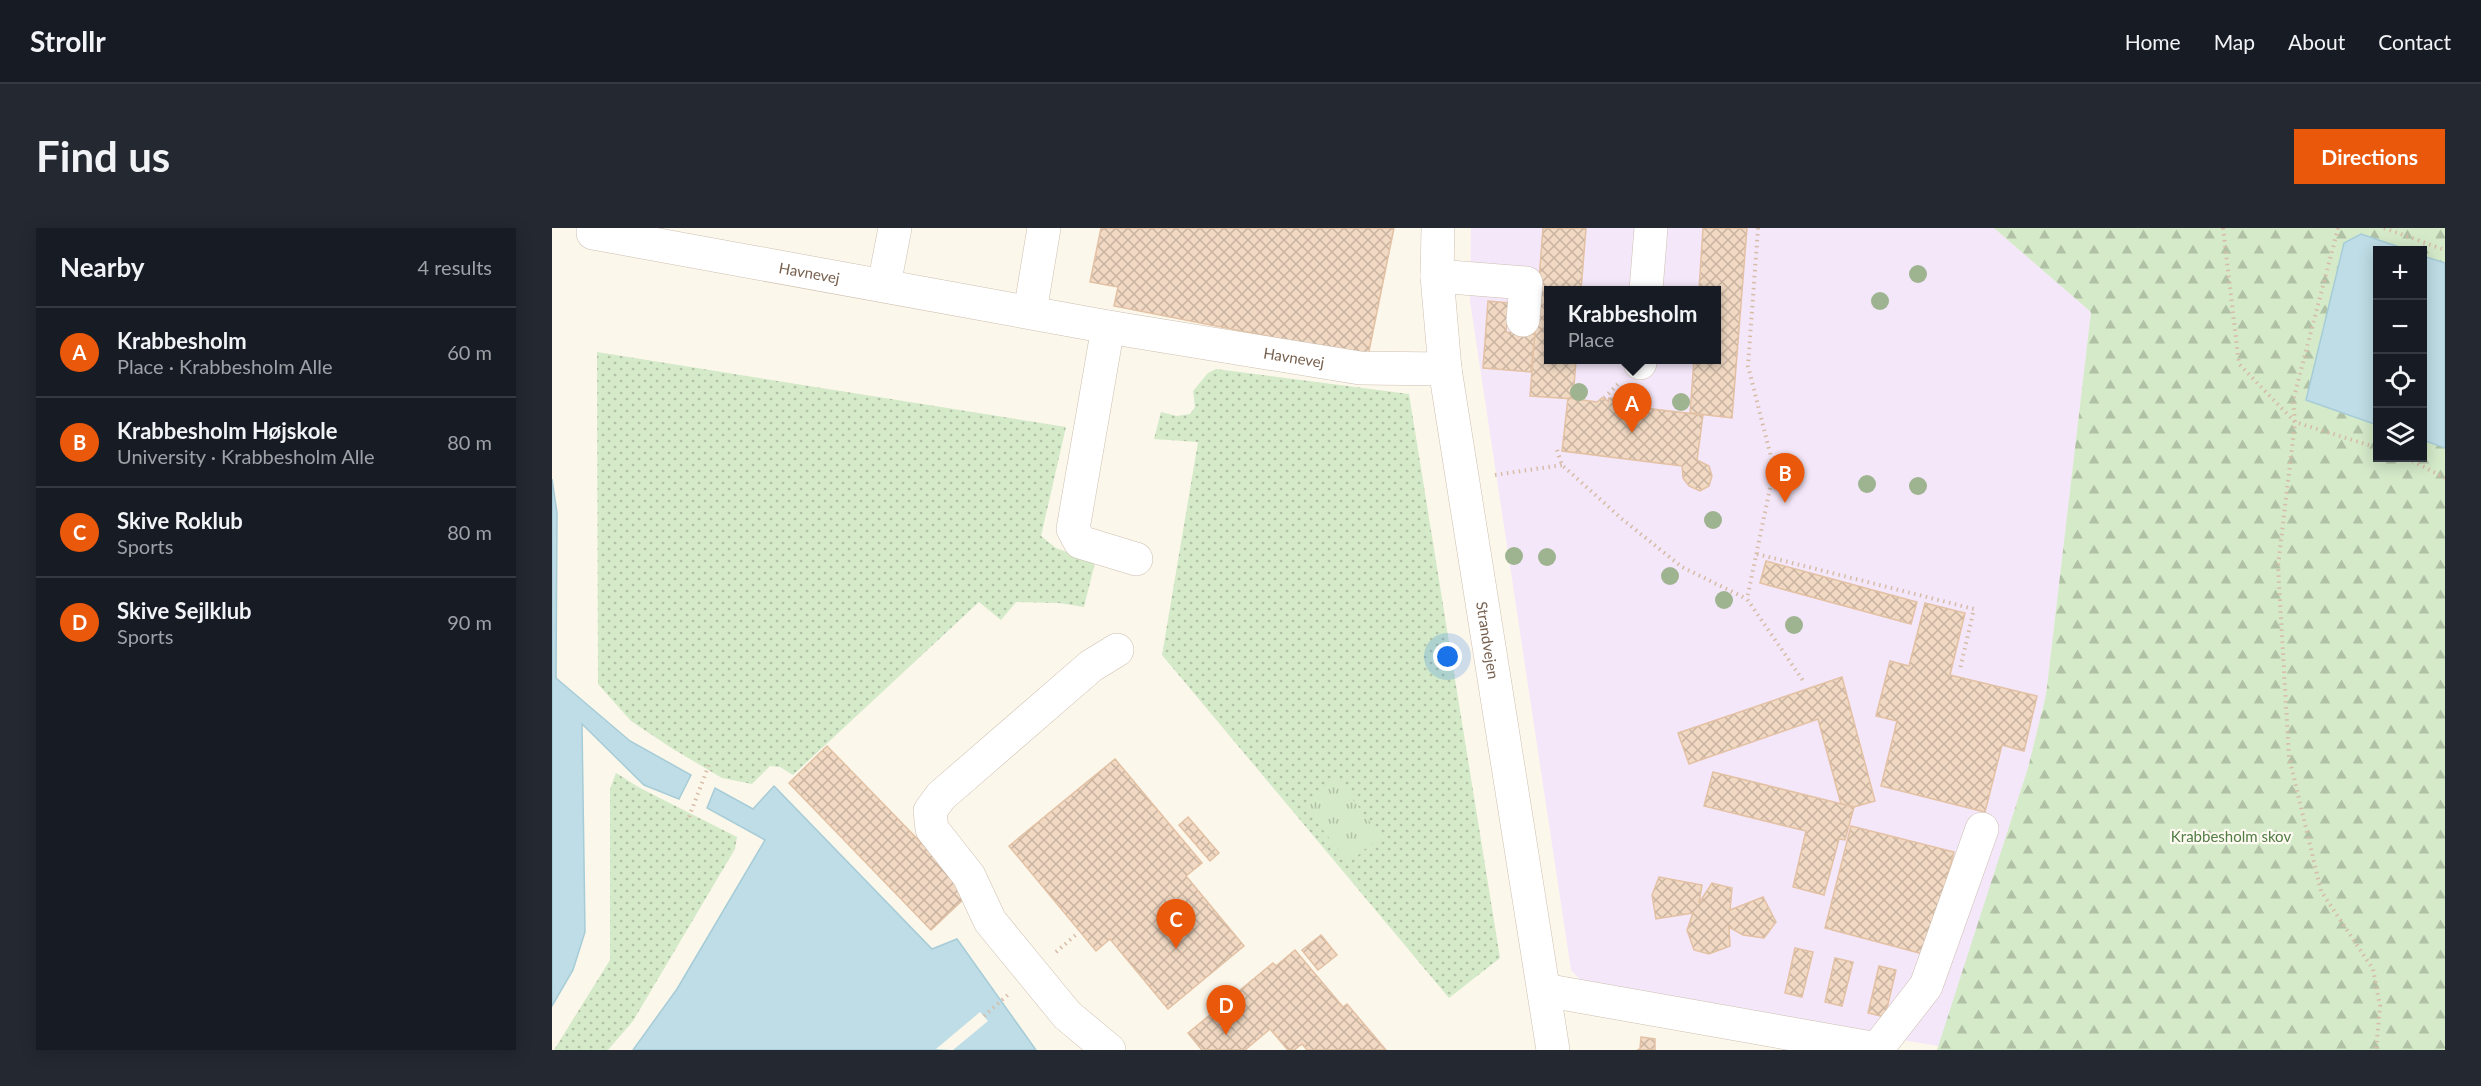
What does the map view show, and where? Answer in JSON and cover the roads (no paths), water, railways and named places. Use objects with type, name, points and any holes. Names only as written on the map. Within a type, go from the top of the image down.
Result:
[{"type":"street","name":"Havnevej","points":[[593,228],[593,232],[1108,327],[1360,368],[1444,369]]},
{"type":"street","points":[[884,285],[895,228]]},
{"type":"street","points":[[1030,312],[1044,228]]},
{"type":"street","name":"Strandvejen","points":[[1438,228],[1437,276],[1444,369],[1553,1050]]},
{"type":"street","points":[[1646,286],[1651,228]]},
{"type":"street","points":[[1437,276],[1526,283],[1523,320]]},
{"type":"street","points":[[1108,327],[1073,529],[1080,542],[1136,559]]},
{"type":"street","points":[[1109,1050],[1066,1015],[990,921],[969,876],[932,829],[930,811],[941,796],[1091,666],[1117,650]]},
{"type":"street","points":[[1544,990],[1778,1041],[1877,1049],[1926,986],[1982,829]]},
{"type":"water","points":[[2361,234],[2396,246],[2373,246],[2373,424],[2306,400],[2344,243]]},
{"type":"water","points":[[2427,257],[2445,263],[2445,448],[2427,441]]},
{"type":"water","points":[[552,479],[557,513],[556,678],[630,741],[691,775],[679,799],[644,785],[582,724],[585,932],[573,970],[552,1006]]},
{"type":"water","points":[[774,786],[932,949],[957,939],[1036,1050],[633,1050],[677,989],[765,840],[707,808],[715,788],[753,809]]},
{"type":"place","name":"Krabbesholm","points":[[1632,433]]},
{"type":"place","name":"Krabbesholm Højskole","points":[[1785,503]]},
{"type":"place","name":"Skive Roklub","points":[[1176,949]]},
{"type":"place","name":"Skive Sejlklub","points":[[1226,1035]]},
{"type":"park label","name":"Krabbesholm skov","points":[[2231,836]]}]
